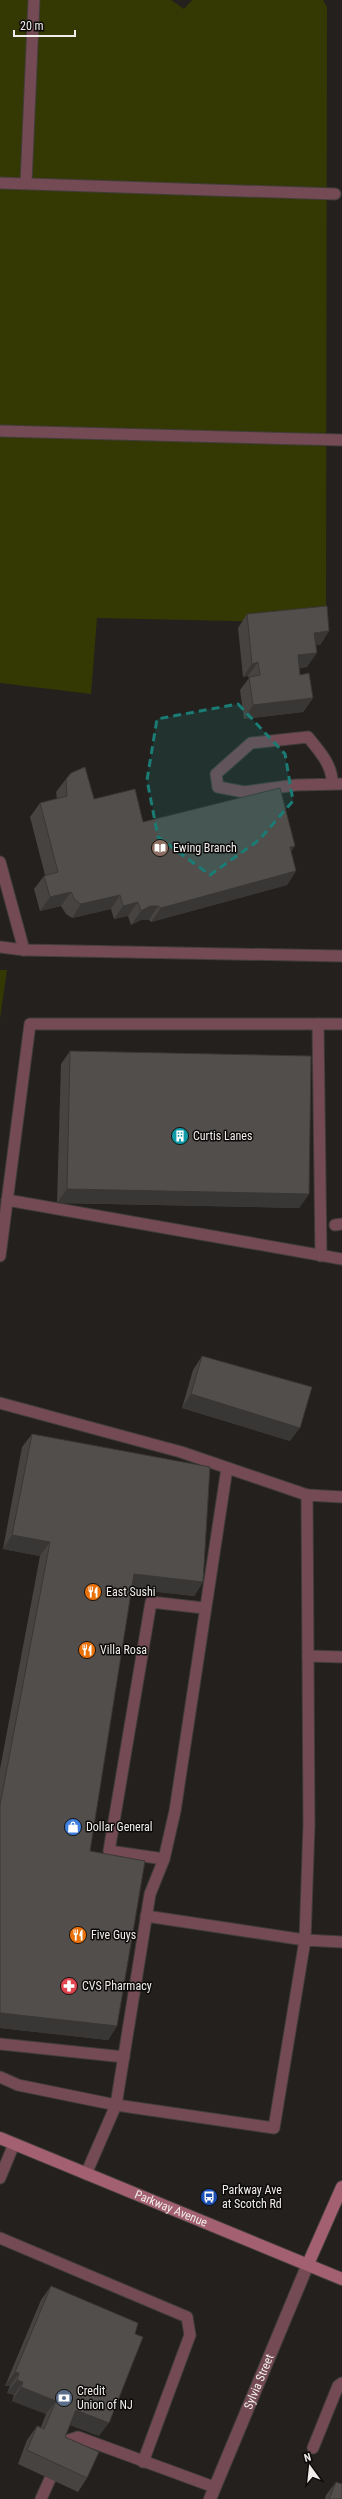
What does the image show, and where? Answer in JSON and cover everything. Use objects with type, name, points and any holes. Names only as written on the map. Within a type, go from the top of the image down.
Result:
[{"type":"main road","name":"Parkway Avenue","points":[[0,2138],[342,2279]]},
{"type":"main road","points":[[308,2264],[342,2187]]},
{"type":"street","name":"Sylvia Street","points":[[210,2499],[308,2264]]},
{"type":"lane","points":[[26,183],[34,0]]},
{"type":"lane","points":[[0,182],[335,194]]},
{"type":"lane","points":[[0,431],[342,440]]},
{"type":"lane","points":[[308,737],[326,760],[332,777],[337,784],[296,785],[244,792],[218,787],[216,774],[251,744],[308,737]]},
{"type":"lane","points":[[0,862],[24,950]]},
{"type":"lane","points":[[0,947],[24,950],[342,956]]},
{"type":"lane","points":[[0,1256],[30,1024],[342,1024]]},
{"type":"lane","points":[[318,1024],[321,1256]]},
{"type":"lane","points":[[7,1200],[342,1259]]},
{"type":"lane","points":[[1,1407],[181,1452],[307,1495],[342,1497]]},
{"type":"lane","points":[[86,2174],[116,2105],[150,1894],[164,1859],[175,1811],[204,1608],[227,1468]]},
{"type":"lane","points":[[0,2077],[18,2085],[116,2105],[274,2128],[305,1940],[309,1825],[307,1495]]},
{"type":"lane","points":[[164,1859],[109,1852],[151,1602],[204,1608]]},
{"type":"lane","points":[[308,1656],[342,1657]]},
{"type":"lane","points":[[146,1916],[305,1940],[342,1942]]},
{"type":"lane","points":[[0,2044],[124,2057]]},
{"type":"lane","points":[[0,2178],[14,2144]]},
{"type":"lane","points":[[0,2238],[187,2317],[190,2335],[143,2462]]},
{"type":"lane","points":[[313,2448],[338,2386],[342,2383]]},
{"type":"lane","points":[[61,2453],[69,2440],[78,2437],[214,2487]]},
{"type":"lane","points":[[41,2499],[50,2479]]},
{"type":"highlighted area","points":[[238,704],[285,754],[293,801],[259,840],[210,875],[158,837],[147,780],[157,719]]},
{"type":"green space","points":[[0,0],[171,0],[184,9],[192,0],[323,0],[327,7],[326,623],[97,618],[91,694],[0,683]]},
{"type":"green space","points":[[0,970],[7,970],[0,1019]]},
{"type":"building","points":[[327,606],[329,631],[314,633],[317,653],[298,655],[300,675],[309,673],[313,698],[253,705],[249,677],[260,675],[258,662],[252,664],[247,614]]},
{"type":"building","name":"Ewing Branch","points":[[85,767],[94,799],[135,789],[143,822],[280,788],[295,846],[290,847],[296,871],[161,908],[158,906],[150,906],[141,911],[138,902],[123,906],[120,895],[81,904],[75,900],[71,892],[50,897],[44,876],[58,872],[40,803],[67,796],[66,779],[71,773]]},
{"type":"building","name":"Curtis Lanes","points":[[70,1051],[311,1056],[309,1194],[67,1189]]},
{"type":"building","points":[[202,1356],[312,1387],[300,1428],[191,1394]]},
{"type":"building","points":[[32,1434],[210,1467],[203,1582],[134,1574],[90,1851],[145,1861],[117,2026],[0,2013],[0,1805],[50,1542],[12,1535]]},
{"type":"building","name":"Credit Union of NJ","points":[[51,2286],[138,2323],[135,2334],[143,2337],[109,2423],[76,2410],[65,2437],[99,2452],[87,2478],[27,2450],[37,2426],[44,2429],[56,2401],[21,2387],[23,2382],[17,2380],[19,2373],[15,2372]]},
{"type":"building","points":[[336,2482],[342,2484],[342,2499],[329,2499]]},
{"type":"place","name":"Ewing Branch","points":[[160,848]]},
{"type":"place","name":"Curtis Lanes","points":[[180,1136]]},
{"type":"place","name":"East Sushi","points":[[93,1592]]},
{"type":"place","name":"Villa Rosa","points":[[87,1650]]},
{"type":"place","name":"Dollar General","points":[[73,1827]]},
{"type":"place","name":"Five Guys","points":[[78,1935]]},
{"type":"place","name":"CVS Pharmacy","points":[[69,1986]]},
{"type":"place","name":"Parkway Ave at Scotch Rd","points":[[209,2197]]},
{"type":"place","name":"Credit Union of NJ","points":[[64,2398]]}]
